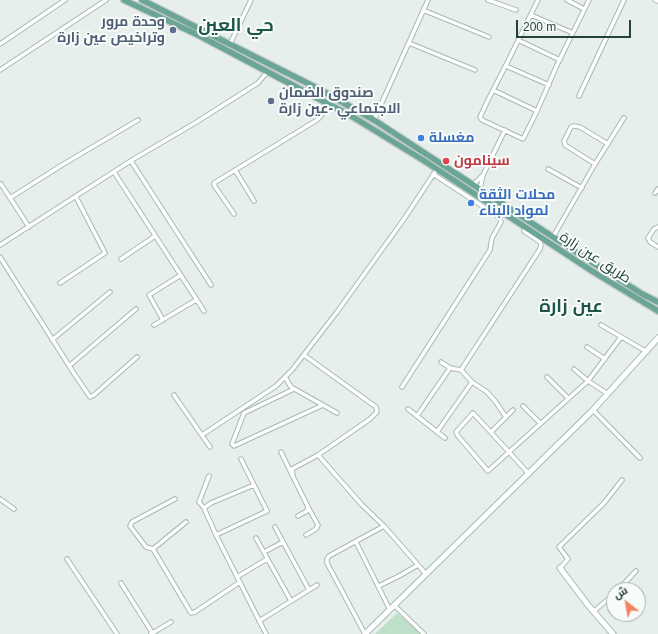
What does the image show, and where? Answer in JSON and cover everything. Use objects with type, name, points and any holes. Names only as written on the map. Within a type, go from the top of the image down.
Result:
[{"type":"main road","name":"طريق عين زارة","points":[[124,0],[165,18],[327,102],[395,142],[587,267],[658,311]]},
{"type":"main road","name":"طريق عين زارة","points":[[142,0],[319,89],[374,120],[553,238],[642,294],[658,302]]},
{"type":"main road","points":[[365,634],[593,410],[647,352],[658,338]]},
{"type":"main road","points":[[560,568],[593,612],[612,634]]},
{"type":"street","points":[[0,44],[65,0]]},
{"type":"street","points":[[0,70],[106,0]]},
{"type":"street","points":[[230,44],[251,0]]},
{"type":"street","points":[[374,120],[428,0]]},
{"type":"street","points":[[488,0],[516,10]]},
{"type":"street","points":[[538,0],[481,113],[480,119],[523,139],[589,0]]},
{"type":"street","points":[[567,0],[584,9]]},
{"type":"street","points":[[579,96],[624,0]]},
{"type":"street","points":[[423,10],[489,37]]},
{"type":"street","points":[[531,15],[573,33]]},
{"type":"street","points":[[518,40],[560,60]]},
{"type":"street","points":[[409,43],[475,70]]},
{"type":"street","points":[[506,66],[549,85]]},
{"type":"street","points":[[0,246],[131,161],[196,123],[258,83],[268,72]]},
{"type":"street","points":[[493,90],[537,111]]},
{"type":"street","points":[[234,214],[214,185],[216,182],[317,120],[321,116],[327,102]]},
{"type":"street","points":[[553,238],[595,164],[624,118]]},
{"type":"street","points":[[10,198],[63,164],[138,120]]},
{"type":"street","points":[[595,164],[565,145],[564,141],[571,127],[580,127],[608,144]]},
{"type":"street","points":[[480,189],[483,175],[506,130]]},
{"type":"street","points":[[131,161],[211,285]]},
{"type":"street","points":[[202,434],[276,386],[285,377],[337,312],[404,219],[437,169]]},
{"type":"street","points":[[548,169],[582,188]]},
{"type":"street","points":[[235,170],[254,201]]},
{"type":"street","points":[[114,172],[204,311]]},
{"type":"street","points":[[402,387],[490,250],[492,238],[501,222],[499,217],[433,174]]},
{"type":"street","points":[[473,185],[483,175]]},
{"type":"street","points":[[1,184],[29,227]]},
{"type":"street","points":[[655,193],[658,189]]},
{"type":"street","points":[[60,282],[104,253],[76,197]]},
{"type":"street","points":[[658,227],[654,229],[648,238],[650,242],[658,247]]},
{"type":"street","points":[[461,370],[540,249],[540,242],[524,231]]},
{"type":"street","points":[[121,259],[155,236]]},
{"type":"street","points":[[0,258],[90,397],[137,357]]},
{"type":"street","points":[[163,320],[149,295],[181,275]]},
{"type":"street","points":[[52,340],[110,292]]},
{"type":"street","points":[[154,325],[196,300]]},
{"type":"street","points":[[69,366],[136,309]]},
{"type":"street","points":[[601,325],[647,352]]},
{"type":"street","points":[[529,474],[508,452],[473,413],[456,432],[488,471],[508,452],[540,423],[588,381],[621,337]]},
{"type":"street","points":[[587,347],[605,359]]},
{"type":"street","points":[[292,474],[292,469],[318,455],[370,419],[377,412],[376,407],[304,355]]},
{"type":"street","points":[[441,362],[450,368],[461,370],[472,382],[490,395],[506,417]]},
{"type":"street","points":[[417,416],[450,368]]},
{"type":"street","points":[[574,369],[588,381],[608,394]]},
{"type":"street","points":[[285,377],[291,387],[336,413]]},
{"type":"street","points":[[547,377],[568,398]]},
{"type":"street","points":[[437,432],[472,382]]},
{"type":"street","points":[[294,389],[244,413],[232,444],[234,446],[323,406]]},
{"type":"street","points":[[174,395],[210,447]]},
{"type":"street","points":[[523,406],[540,423]]},
{"type":"street","points":[[408,409],[445,438]]},
{"type":"street","points":[[491,432],[513,410]]},
{"type":"street","points":[[593,410],[640,458]]},
{"type":"street","points":[[281,452],[318,525],[316,529],[306,534]]},
{"type":"street","points":[[318,455],[426,574]]},
{"type":"street","points":[[216,535],[266,511],[241,459]]},
{"type":"street","points":[[209,476],[199,502],[204,508],[266,634]]},
{"type":"street","points":[[560,568],[568,559],[558,547],[604,503],[622,480]]},
{"type":"street","points":[[204,508],[211,503],[254,485]]},
{"type":"street","points":[[0,499],[14,509]]},
{"type":"street","points":[[175,499],[130,524],[130,526],[146,547],[153,549],[186,522]]},
{"type":"street","points":[[298,516],[308,510],[308,507]]},
{"type":"street","points":[[365,634],[327,562],[327,559],[329,556],[384,526]]},
{"type":"street","points":[[275,527],[309,590]]},
{"type":"street","points":[[256,538],[291,601]]},
{"type":"street","points":[[264,552],[283,542]]},
{"type":"street","points":[[356,542],[392,608],[424,634]]},
{"type":"street","points":[[153,549],[191,613],[195,612],[240,582]]},
{"type":"street","points":[[67,559],[117,634]]},
{"type":"street","points":[[237,577],[268,559]]},
{"type":"street","points":[[379,586],[418,565]]},
{"type":"street","points":[[626,582],[636,571]]},
{"type":"street","points":[[121,583],[152,634],[171,622]]},
{"type":"street","points":[[259,621],[317,585]]},
{"type":"street","points":[[593,612],[606,601]]},
{"type":"green space","points":[[397,613],[422,634],[375,634]]},
{"type":"place","name":"وحدة مرور وتراخيص عين زارة","points":[[173,30]]},
{"type":"place","name":"صندوق الضمان الاجتماعي -عين زارة","points":[[271,101]]},
{"type":"place","name":"مغسلة","points":[[421,138]]},
{"type":"place","name":"سينامون","points":[[446,161]]},
{"type":"place","name":"محلات الثقة لمواد البناء","points":[[471,203]]},
{"type":"district","name":"حي العين","points":[[236,26]]},
{"type":"district","name":"عين زارة","points":[[571,307]]}]
